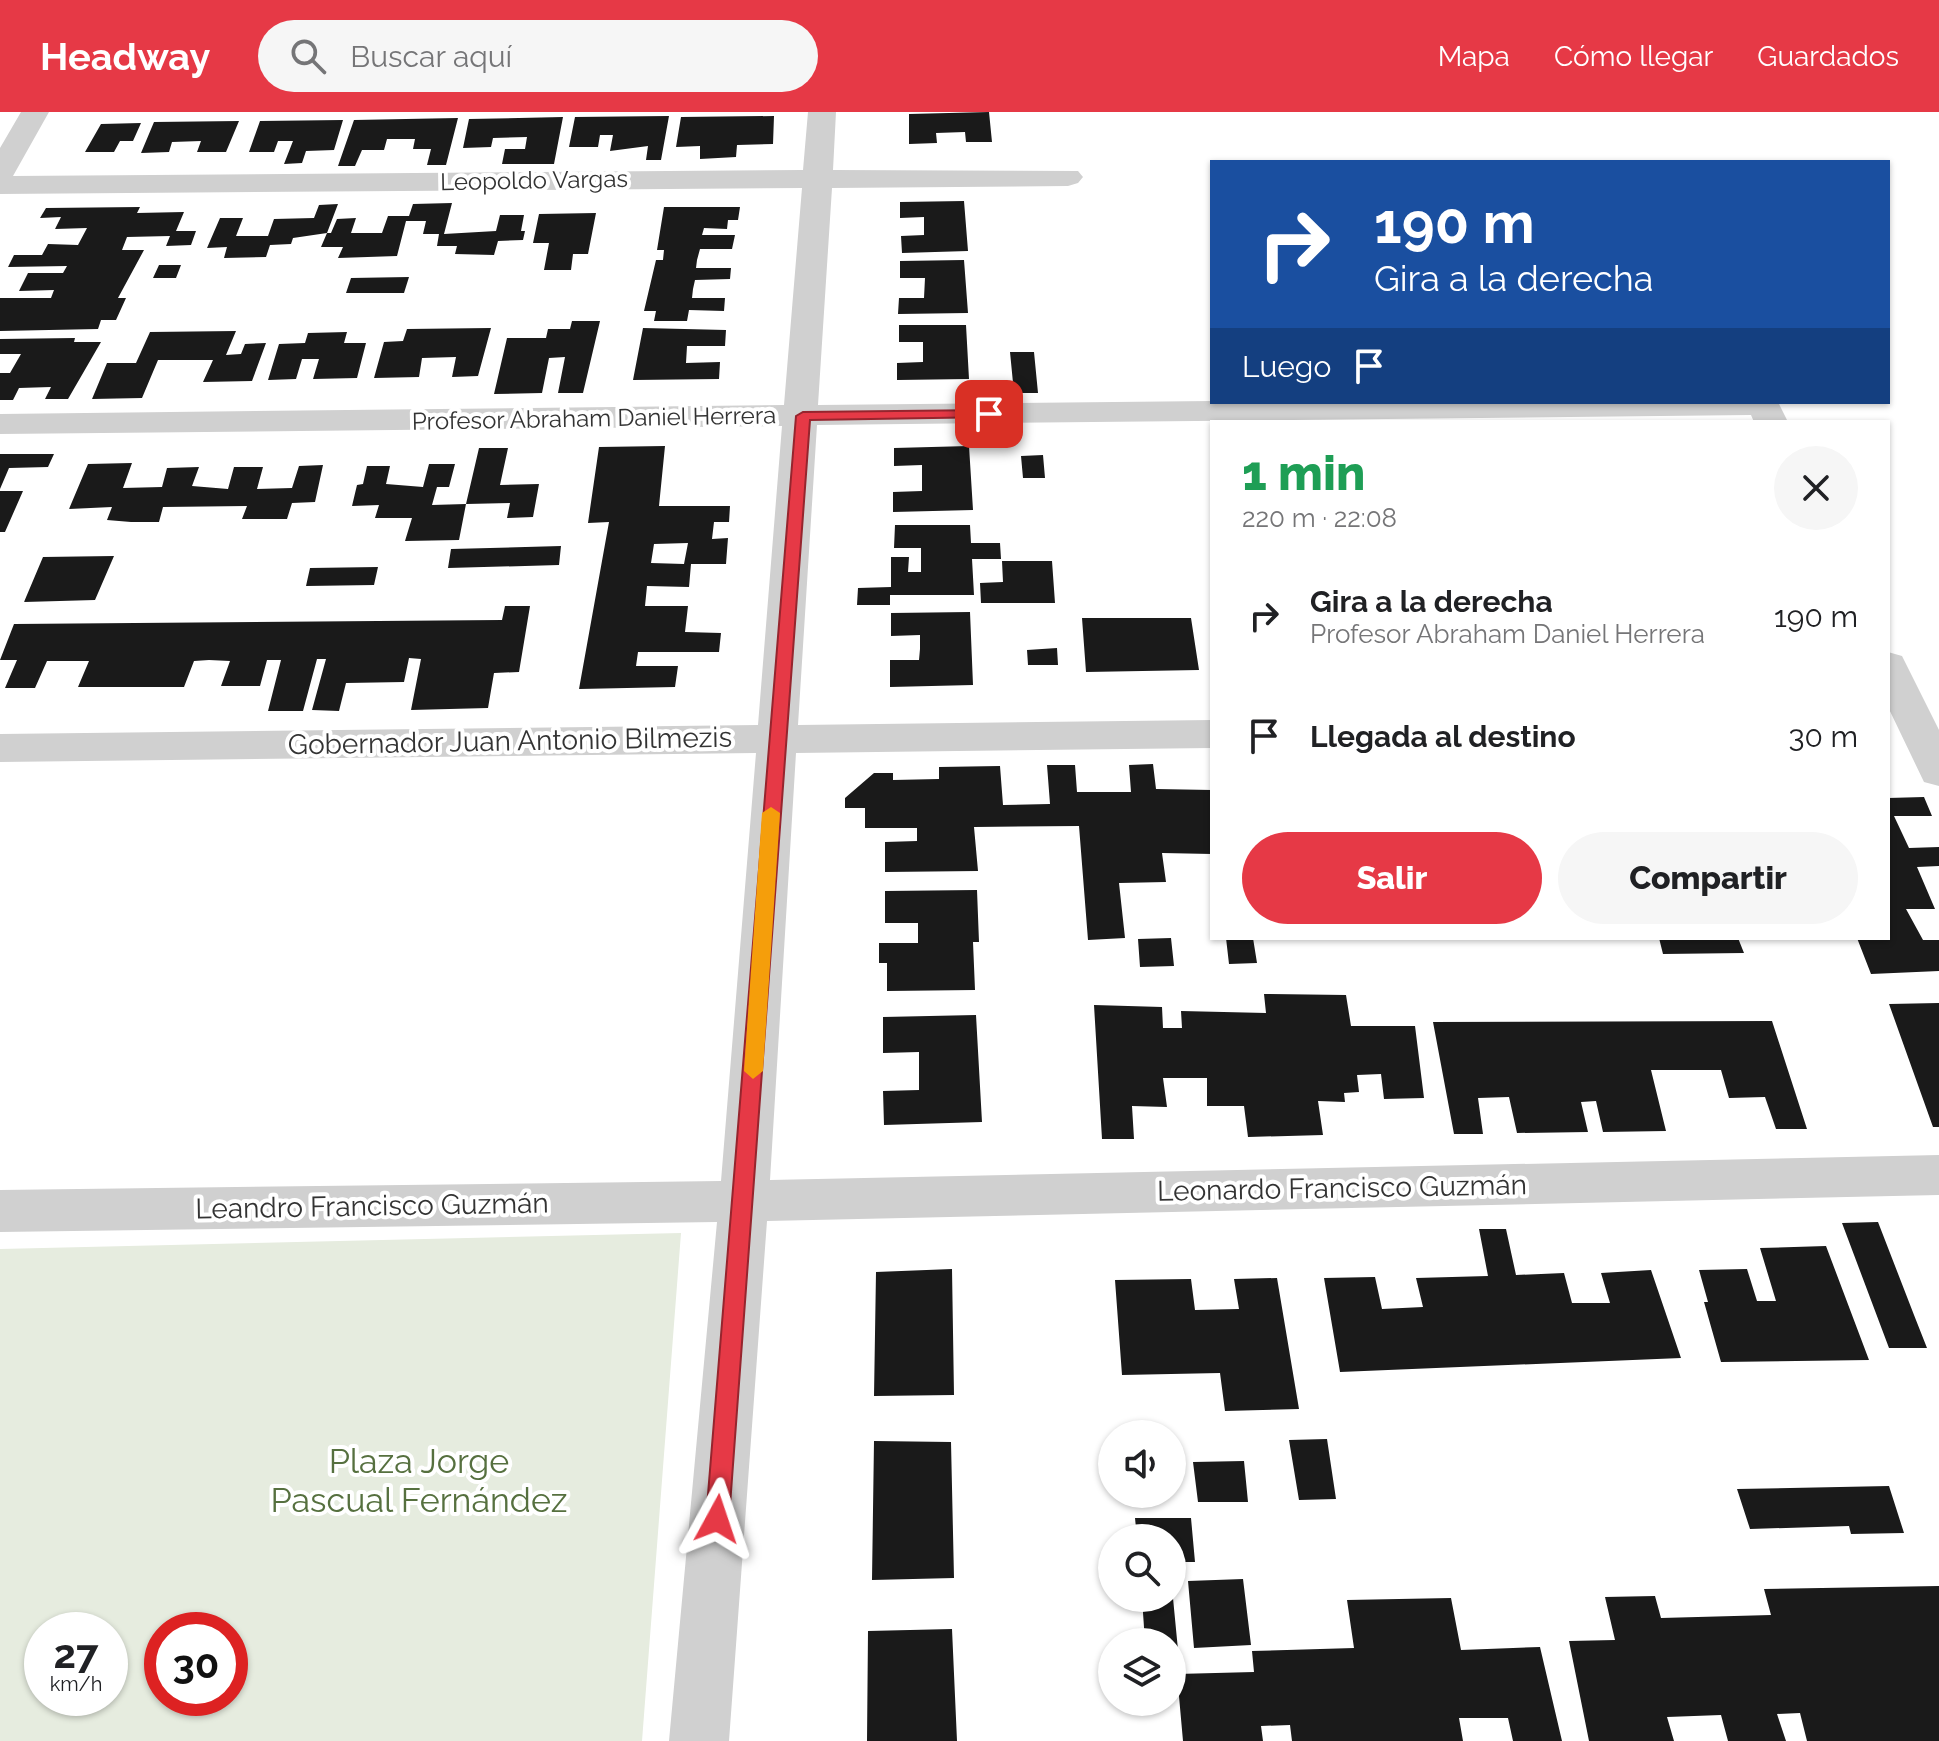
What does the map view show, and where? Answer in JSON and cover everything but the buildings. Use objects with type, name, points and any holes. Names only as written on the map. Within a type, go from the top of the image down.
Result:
[{"type":"street","points":[[0,173],[35,112]]},
{"type":"street","points":[[699,1741],[744,1201],[776,738],[803,416],[822,112]]},
{"type":"street","name":"Leopoldo Vargas","points":[[0,185],[1068,177]]},
{"type":"street","name":"Profesor Abraham Daniel Herrera","points":[[0,424],[803,416],[1767,414]]},
{"type":"street","points":[[1890,673],[1903,727],[1939,772]]},
{"type":"street","name":"Gobernador Juan Antonio Bilmezis","points":[[0,748],[1210,734]]},
{"type":"street","name":"Leonardo Francisco Guzmán","points":[[744,1201],[1939,1175]]},
{"type":"street","name":"Leandro Francisco Guzmán","points":[[0,1211],[744,1201]]},
{"type":"green space","name":"Plaza Jorge Pascual Fernández","points":[[681,1233],[642,1741],[0,1741],[0,1249]]},
{"type":"slow traffic","points":[[753,1071],[771,813]]},
{"type":"route","points":[[717,1519],[803,416],[989,414]]}]
